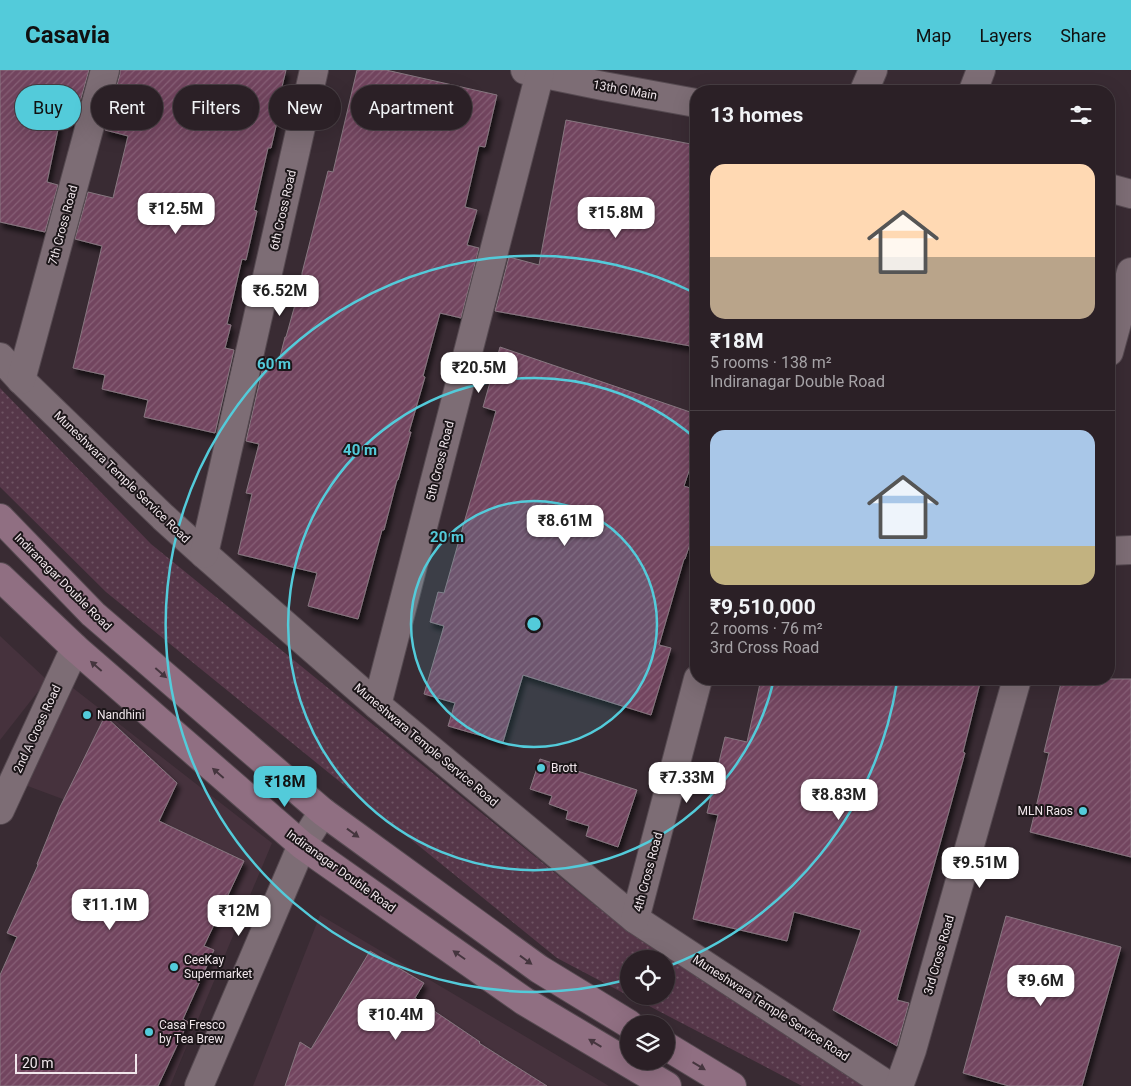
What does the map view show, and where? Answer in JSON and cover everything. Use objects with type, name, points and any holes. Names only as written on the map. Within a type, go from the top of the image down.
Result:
[{"type":"street","name":"7th Cross Road","points":[[21,380],[105,70]]},
{"type":"street","name":"6th Cross Road","points":[[204,554],[314,70]]},
{"type":"street","points":[[867,85],[873,70]]},
{"type":"street","points":[[975,85],[981,70]]},
{"type":"street","name":"13th G Main","points":[[532,72],[608,78],[690,100]]},
{"type":"street","name":"5th Cross Road","points":[[377,705],[532,72]]},
{"type":"street","points":[[1115,190],[1131,194]]},
{"type":"street","points":[[1115,338],[1126,311],[1131,272]]},
{"type":"street","name":"Muneshwara Temple Service Road","points":[[0,357],[21,380],[204,554],[377,705],[636,919],[890,1086]]},
{"type":"street","name":"Indiranagar Double Road","points":[[0,518],[93,614],[323,812],[539,969],[620,1018]]},
{"type":"street","points":[[1115,551],[1131,550]]},
{"type":"street","name":"Indiranagar Double Road","points":[[0,577],[75,648],[302,845],[524,1002],[667,1086]]},
{"type":"street","name":"2nd A Cross Road","points":[[0,810],[75,648]]},
{"type":"street","name":"4th Cross Road","points":[[636,919],[696,685]]},
{"type":"street","name":"3rd Cross Road","points":[[899,1086],[912,1050],[1015,685]]},
{"type":"street","points":[[199,1086],[302,845],[323,812]]},
{"type":"street","points":[[675,1051],[732,1086]]},
{"type":"shaded area","points":[[0,388],[151,544],[597,907],[663,950],[620,950],[620,991],[557,958],[106,592],[0,487]]},
{"type":"shaded area","points":[[0,636],[47,680],[0,740]]},
{"type":"shaded area","points":[[73,688],[272,843],[170,1086],[51,1086],[159,835],[25,785]]},
{"type":"shaded area","points":[[320,915],[609,1086],[253,1086]]},
{"type":"shaded area","points":[[675,957],[869,1083],[867,1086],[802,1086],[675,1020],[675,1015],[666,1015],[647,1005],[675,1005]]},
{"type":"building","points":[[0,70],[89,70],[81,98],[81,85],[15,85],[15,130],[58,130],[47,182],[58,185],[45,232],[0,222]]},
{"type":"building","points":[[120,70],[286,70],[282,85],[269,85],[269,130],[275,130],[271,148],[268,148],[254,210],[257,211],[246,260],[242,259],[227,324],[231,325],[225,348],[234,350],[215,433],[144,417],[148,400],[102,389],[105,375],[73,368],[102,246],[75,239],[88,192],[113,198],[128,136],[105,130],[163,130],[163,85],[117,85]]},
{"type":"building","points":[[357,70],[386,70],[453,85],[353,85]]},
{"type":"building","points":[[472,89],[497,95],[485,147],[479,146],[465,207],[477,210],[467,245],[479,248],[461,318],[440,313],[423,376],[425,377],[409,432],[411,432],[358,619],[308,606],[317,573],[238,554],[252,494],[246,493],[259,444],[246,441],[265,358],[279,361],[303,276],[302,273],[328,171],[333,172],[351,96],[351,130],[472,130]]},
{"type":"building","points":[[566,120],[690,144],[690,346],[495,311],[509,257],[539,265]]},
{"type":"building","points":[[500,347],[690,412],[690,468],[684,486],[690,488],[690,544],[659,645],[671,648],[651,715],[523,675],[503,742],[448,726],[455,703],[424,694],[444,626],[430,622],[438,592],[444,593],[496,411],[483,407]]},
{"type":"building","points":[[1115,679],[1131,679],[1131,857],[1030,832],[1049,753],[1044,752],[1061,685],[1115,685]]},
{"type":"building","points":[[760,685],[980,685],[963,752],[965,753],[897,1000],[909,1003],[897,1046],[833,1010],[861,930],[794,912],[787,941],[693,919],[718,815],[707,813],[725,737],[747,742]]},
{"type":"building","points":[[105,716],[177,783],[159,821],[244,861],[204,946],[214,950],[183,1019],[188,1022],[158,1086],[0,1086],[0,975],[17,937],[7,933],[38,865],[60,807]]},
{"type":"building","points":[[540,759],[637,790],[618,847],[586,836],[589,826],[566,819],[568,811],[549,804],[552,796],[530,789]]},
{"type":"building","points":[[1006,916],[1121,947],[1082,1086],[1009,1086],[963,1073]]},
{"type":"building","points":[[370,951],[424,983],[415,998],[479,1043],[547,1086],[285,1086],[300,1042],[311,1049]]},
{"type":"place","name":"Nandhini","points":[[87,715]]},
{"type":"place","name":"Brott","points":[[541,768]]},
{"type":"place","name":"MLN Raos","points":[[1083,811]]},
{"type":"place","name":"CeeKay Supermarket","points":[[174,967]]},
{"type":"place","name":"Casa Fresco by Tea Brew","points":[[149,1032]]}]
